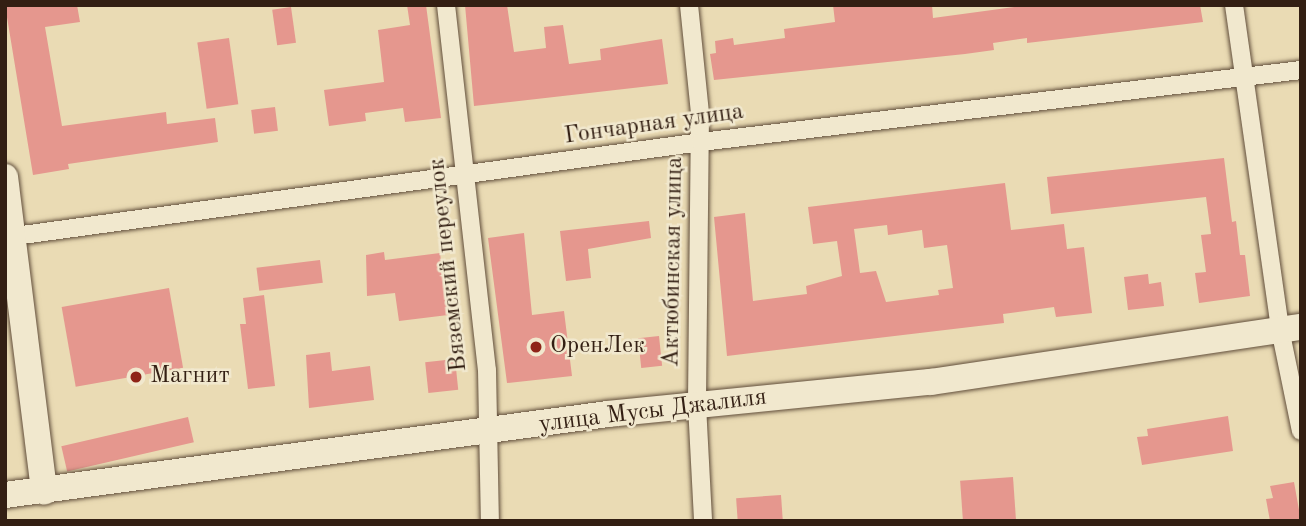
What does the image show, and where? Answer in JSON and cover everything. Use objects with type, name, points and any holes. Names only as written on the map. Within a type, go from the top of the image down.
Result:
[{"type":"street","name":"Вяземский переулок","points":[[446,5],[463,176],[487,370],[485,434],[490,521]]},
{"type":"street","name":"Актюбинская улица","points":[[690,5],[701,142],[696,219],[697,405],[703,521]]},
{"type":"street","points":[[1234,5],[1242,77],[1290,328],[1301,431]]},
{"type":"street","name":"Гончарная улица","points":[[15,236],[701,142],[1301,70]]},
{"type":"street","points":[[5,177],[15,236],[44,492]]},
{"type":"street","name":"улица Мусы Джалиля","points":[[5,495],[697,405],[932,383],[1290,328]]},
{"type":"building","points":[[5,5],[77,5],[80,22],[45,27],[62,126],[166,112],[167,124],[215,118],[218,142],[68,164],[69,169],[33,175]]},
{"type":"building","points":[[407,5],[426,5],[441,118],[405,122],[403,108],[365,113],[366,121],[329,126],[324,90],[384,82],[378,30],[410,25]]},
{"type":"building","points":[[465,5],[507,5],[514,52],[546,48],[544,27],[563,25],[569,64],[601,60],[600,49],[662,39],[668,84],[474,106]]},
{"type":"building","points":[[833,5],[932,5],[933,18],[1029,5],[1200,5],[1203,22],[1027,43],[1027,38],[993,43],[994,50],[965,54],[714,80],[710,54],[716,53],[715,41],[733,38],[734,45],[785,38],[784,29],[835,22]]},
{"type":"building","points":[[291,7],[296,43],[277,45],[272,10]]},
{"type":"building","points":[[229,38],[238,104],[207,109],[197,42]]},
{"type":"building","points":[[275,107],[278,131],[254,134],[251,110]]},
{"type":"building","points":[[1224,158],[1232,222],[1236,221],[1240,255],[1245,255],[1250,296],[1199,303],[1195,273],[1206,272],[1201,235],[1211,234],[1206,197],[1051,214],[1047,177]]},
{"type":"building","points":[[1005,183],[1011,230],[1064,224],[1067,249],[1084,247],[1092,313],[1056,317],[1054,307],[1003,314],[1004,323],[727,356],[714,217],[745,213],[753,301],[807,294],[806,286],[842,276],[837,241],[813,244],[808,207]],"holes":[[[887,225],[888,235],[922,230],[924,248],[947,245],[953,288],[938,290],[939,295],[886,302],[876,271],[860,273],[854,229]]]},
{"type":"building","points":[[649,221],[651,238],[588,249],[591,278],[566,281],[560,231]]},
{"type":"building","points":[[524,233],[532,315],[564,311],[572,376],[507,383],[488,238]]},
{"type":"building","points":[[384,252],[385,260],[440,253],[448,315],[399,321],[395,293],[367,296],[366,255]]},
{"type":"building","points":[[320,260],[323,283],[259,291],[256,268]]},
{"type":"building","points":[[1148,274],[1149,284],[1161,282],[1164,306],[1128,310],[1124,277]]},
{"type":"building","points":[[169,288],[183,368],[76,387],[62,307]]},
{"type":"building","points":[[264,295],[275,386],[248,389],[240,324],[246,324],[243,298]]},
{"type":"building","points":[[659,336],[662,366],[641,368],[638,338]]},
{"type":"building","points":[[330,352],[332,371],[370,366],[374,400],[309,408],[306,355]]},
{"type":"building","points":[[455,359],[458,390],[428,393],[425,362]]},
{"type":"building","points":[[1228,416],[1233,451],[1142,465],[1137,437],[1148,436],[1147,429]]},
{"type":"building","points":[[188,417],[194,442],[67,472],[61,446]]},
{"type":"building","points":[[1013,477],[1016,521],[963,521],[960,481]]},
{"type":"building","points":[[1294,482],[1301,521],[1270,521],[1266,499],[1273,498],[1270,486]]},
{"type":"building","points":[[781,495],[783,521],[738,521],[736,498]]},
{"type":"place","name":"ОренЛек","points":[[536,347]]},
{"type":"place","name":"Магнит","points":[[136,377]]}]
